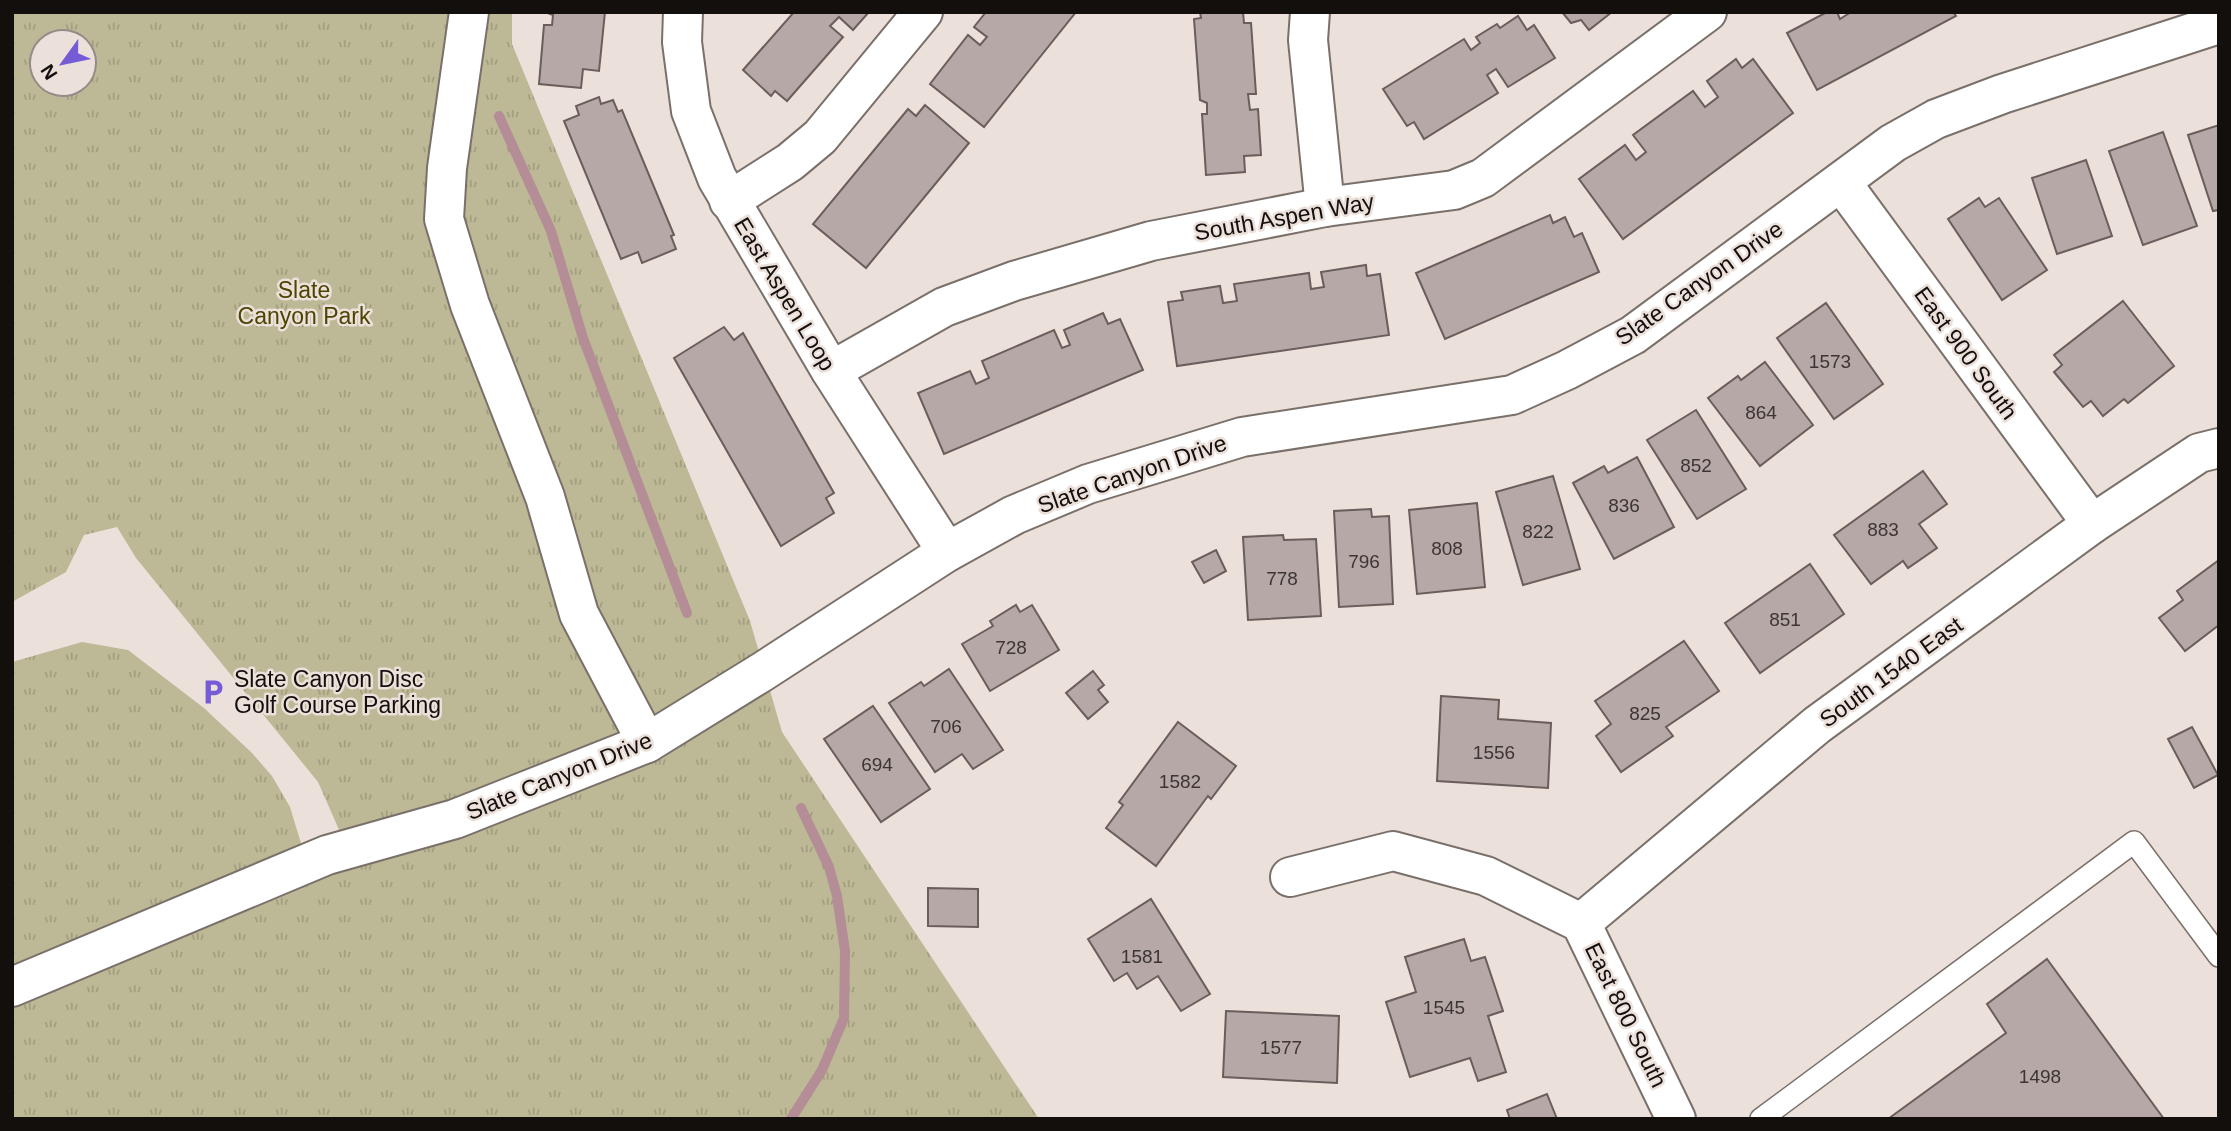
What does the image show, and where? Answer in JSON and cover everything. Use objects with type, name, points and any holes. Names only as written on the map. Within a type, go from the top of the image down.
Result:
[{"type":"street","points":[[469,12],[447,168],[444,219],[470,305],[545,497],[579,614],[647,743]]},
{"type":"street","name":"East Aspen Loop","points":[[684,12],[682,42],[691,111],[717,178],[831,371],[947,552]]},
{"type":"street","points":[[729,201],[790,162],[820,137],[923,12]]},
{"type":"street","points":[[1310,12],[1308,40],[1325,207]]},
{"type":"street","name":"South Aspen Way","points":[[831,371],[944,307],[1014,281],[1151,241],[1325,207],[1454,190],[1483,178],[1707,12]]},
{"type":"street","name":"Slate Canyon Drive","points":[[12,987],[327,855],[455,819],[647,743],[947,552],[1014,515],[1088,484],[1242,437],[1512,395],[1633,335],[1893,143],[1936,119],[2002,94],[2219,24]]},
{"type":"street","name":"East 900 South","points":[[1840,182],[2092,524]]},
{"type":"street","name":"South 1540 East","points":[[1581,923],[1817,725],[2092,524],[2199,453],[2219,448]]},
{"type":"street","name":"East 800 South","points":[[1290,877],[1393,851],[1486,876],[1581,923],[1676,1119]]},
{"type":"lane","points":[[1761,1119],[2134,842],[2219,956]]},
{"type":"green space","name":"Slate Canyon Park","points":[[12,12],[512,12],[512,44],[750,621],[782,732],[1039,1119],[12,1119],[12,662],[82,642],[128,650],[204,708],[252,753],[272,776],[290,807],[307,863],[347,848],[318,782],[136,558],[117,527],[84,535],[66,572],[12,602]]},
{"type":"building","points":[[545,12],[605,12],[599,71],[583,69],[581,88],[539,84],[544,25],[552,25],[553,15]]},
{"type":"building","points":[[794,12],[869,12],[853,30],[839,17],[830,26],[843,37],[787,101],[775,91],[771,96],[743,70]]},
{"type":"building","points":[[986,12],[1076,12],[984,127],[930,84],[968,35],[980,45],[987,37],[974,27]]},
{"type":"building","points":[[1200,12],[1243,12],[1244,23],[1251,23],[1256,94],[1248,94],[1250,110],[1258,109],[1261,155],[1244,156],[1245,172],[1206,175],[1202,114],[1207,114],[1207,103],[1200,100],[1194,19],[1201,18]]},
{"type":"building","points":[[1562,12],[1612,12],[1589,30],[1581,20],[1571,23]]},
{"type":"building","points":[[1827,12],[1837,12],[1840,19],[1851,12],[1953,12],[1956,16],[1817,90],[1787,33]]},
{"type":"building","points":[[1518,16],[1527,30],[1534,25],[1555,58],[1508,87],[1496,69],[1487,75],[1498,93],[1424,139],[1414,122],[1407,126],[1383,89],[1464,39],[1471,50],[1480,43],[1476,37],[1497,24],[1500,28]]},
{"type":"building","points":[[1736,59],[1742,68],[1753,59],[1793,113],[1623,239],[1579,179],[1625,145],[1636,160],[1646,152],[1633,135],[1693,91],[1705,107],[1718,97],[1707,81]]},
{"type":"building","points":[[599,97],[601,104],[613,100],[618,112],[622,110],[674,235],[671,236],[676,249],[642,263],[638,252],[621,259],[564,121],[579,115],[576,106]]},
{"type":"building","points":[[925,105],[969,143],[866,268],[813,224],[908,109],[916,116]]},
{"type":"building","points":[[2219,125],[2219,210],[2213,211],[2188,135]]},
{"type":"building","points":[[2163,132],[2197,226],[2143,245],[2109,151]]},
{"type":"building","points":[[2086,160],[2112,236],[2057,254],[2032,178]]},
{"type":"building","points":[[1979,198],[1985,207],[1999,198],[2047,270],[2002,300],[1948,219]]},
{"type":"building","points":[[1550,215],[1553,223],[1565,217],[1574,237],[1582,233],[1599,272],[1445,339],[1416,273]]},
{"type":"building","points":[[1366,265],[1367,276],[1380,274],[1389,335],[1177,366],[1168,302],[1183,300],[1181,292],[1220,286],[1223,303],[1237,301],[1234,284],[1309,273],[1311,289],[1324,287],[1321,272]]},
{"type":"building","points":[[2123,301],[2174,366],[2128,403],[2124,399],[2103,416],[2091,401],[2083,407],[2054,372],[2062,365],[2054,355]]},
{"type":"building","points":[[1826,303],[1883,384],[1834,419],[1777,338]]},
{"type":"building","points":[[1103,313],[1108,324],[1120,319],[1143,370],[944,454],[918,393],[970,371],[976,384],[989,378],[982,361],[1054,330],[1062,348],[1070,345],[1064,330]]},
{"type":"building","points":[[724,327],[734,340],[743,333],[834,493],[826,498],[834,513],[781,546],[674,358]]},
{"type":"building","points":[[1765,362],[1813,425],[1760,466],[1708,398],[1738,376],[1741,380]]},
{"type":"building","points":[[1696,410],[1746,489],[1697,519],[1647,440]]},
{"type":"building","points":[[1637,457],[1674,527],[1614,559],[1573,483],[1604,466],[1608,473]]},
{"type":"building","points":[[1923,471],[1947,504],[1919,524],[1937,548],[1908,568],[1903,561],[1871,584],[1834,535]]},
{"type":"building","points":[[1553,476],[1580,569],[1523,585],[1496,492]]},
{"type":"building","points":[[1477,503],[1485,587],[1417,594],[1409,510]]},
{"type":"building","points":[[1371,509],[1372,517],[1389,516],[1393,604],[1339,607],[1334,511]]},
{"type":"building","points":[[1283,535],[1284,540],[1316,539],[1321,616],[1248,620],[1243,537]]},
{"type":"building","points":[[1216,550],[1226,571],[1204,583],[1192,562]]},
{"type":"building","points":[[2219,560],[2219,625],[2185,651],[2159,618],[2183,600],[2177,591]]},
{"type":"building","points":[[1810,564],[1844,614],[1760,673],[1725,623]]},
{"type":"building","points":[[1016,605],[1020,612],[1032,605],[1059,650],[990,691],[962,644],[993,626],[990,621]]},
{"type":"building","points":[[1684,641],[1719,691],[1666,727],[1673,736],[1621,772],[1596,736],[1611,724],[1595,701]]},
{"type":"building","points":[[949,669],[1003,750],[973,769],[962,754],[935,772],[889,703],[921,682],[924,686]]},
{"type":"building","points":[[1093,671],[1104,685],[1098,690],[1108,702],[1088,719],[1066,693]]},
{"type":"building","points":[[1441,696],[1499,700],[1498,719],[1551,723],[1548,788],[1437,781]]},
{"type":"building","points":[[873,706],[930,789],[881,822],[824,739]]},
{"type":"building","points":[[1178,722],[1236,766],[1211,799],[1208,796],[1156,866],[1106,828],[1123,805],[1119,802]]},
{"type":"building","points":[[2192,727],[2218,775],[2194,788],[2168,739]]},
{"type":"building","points":[[928,888],[978,889],[978,927],[928,926]]},
{"type":"building","points":[[1151,899],[1210,994],[1181,1011],[1158,976],[1137,989],[1127,973],[1114,981],[1088,939]]},
{"type":"building","points":[[1464,939],[1471,961],[1485,957],[1503,1011],[1488,1016],[1506,1072],[1478,1081],[1470,1058],[1410,1077],[1386,1002],[1416,992],[1405,957]]},
{"type":"building","points":[[2047,959],[2164,1119],[1888,1119],[2006,1033],[1987,1004]]},
{"type":"building","points":[[1226,1011],[1339,1016],[1337,1083],[1223,1077]]},
{"type":"building","points":[[1547,1094],[1557,1119],[1510,1119],[1507,1110]]},
{"type":"waterway","points":[[499,116],[551,231],[583,338],[687,613]]},
{"type":"waterway","points":[[791,1119],[822,1070],[844,1018],[845,951],[837,896],[829,867],[801,808]]},
{"type":"place","name":"Slate Canyon Disc Golf Course Parking","points":[[213,692]]}]
